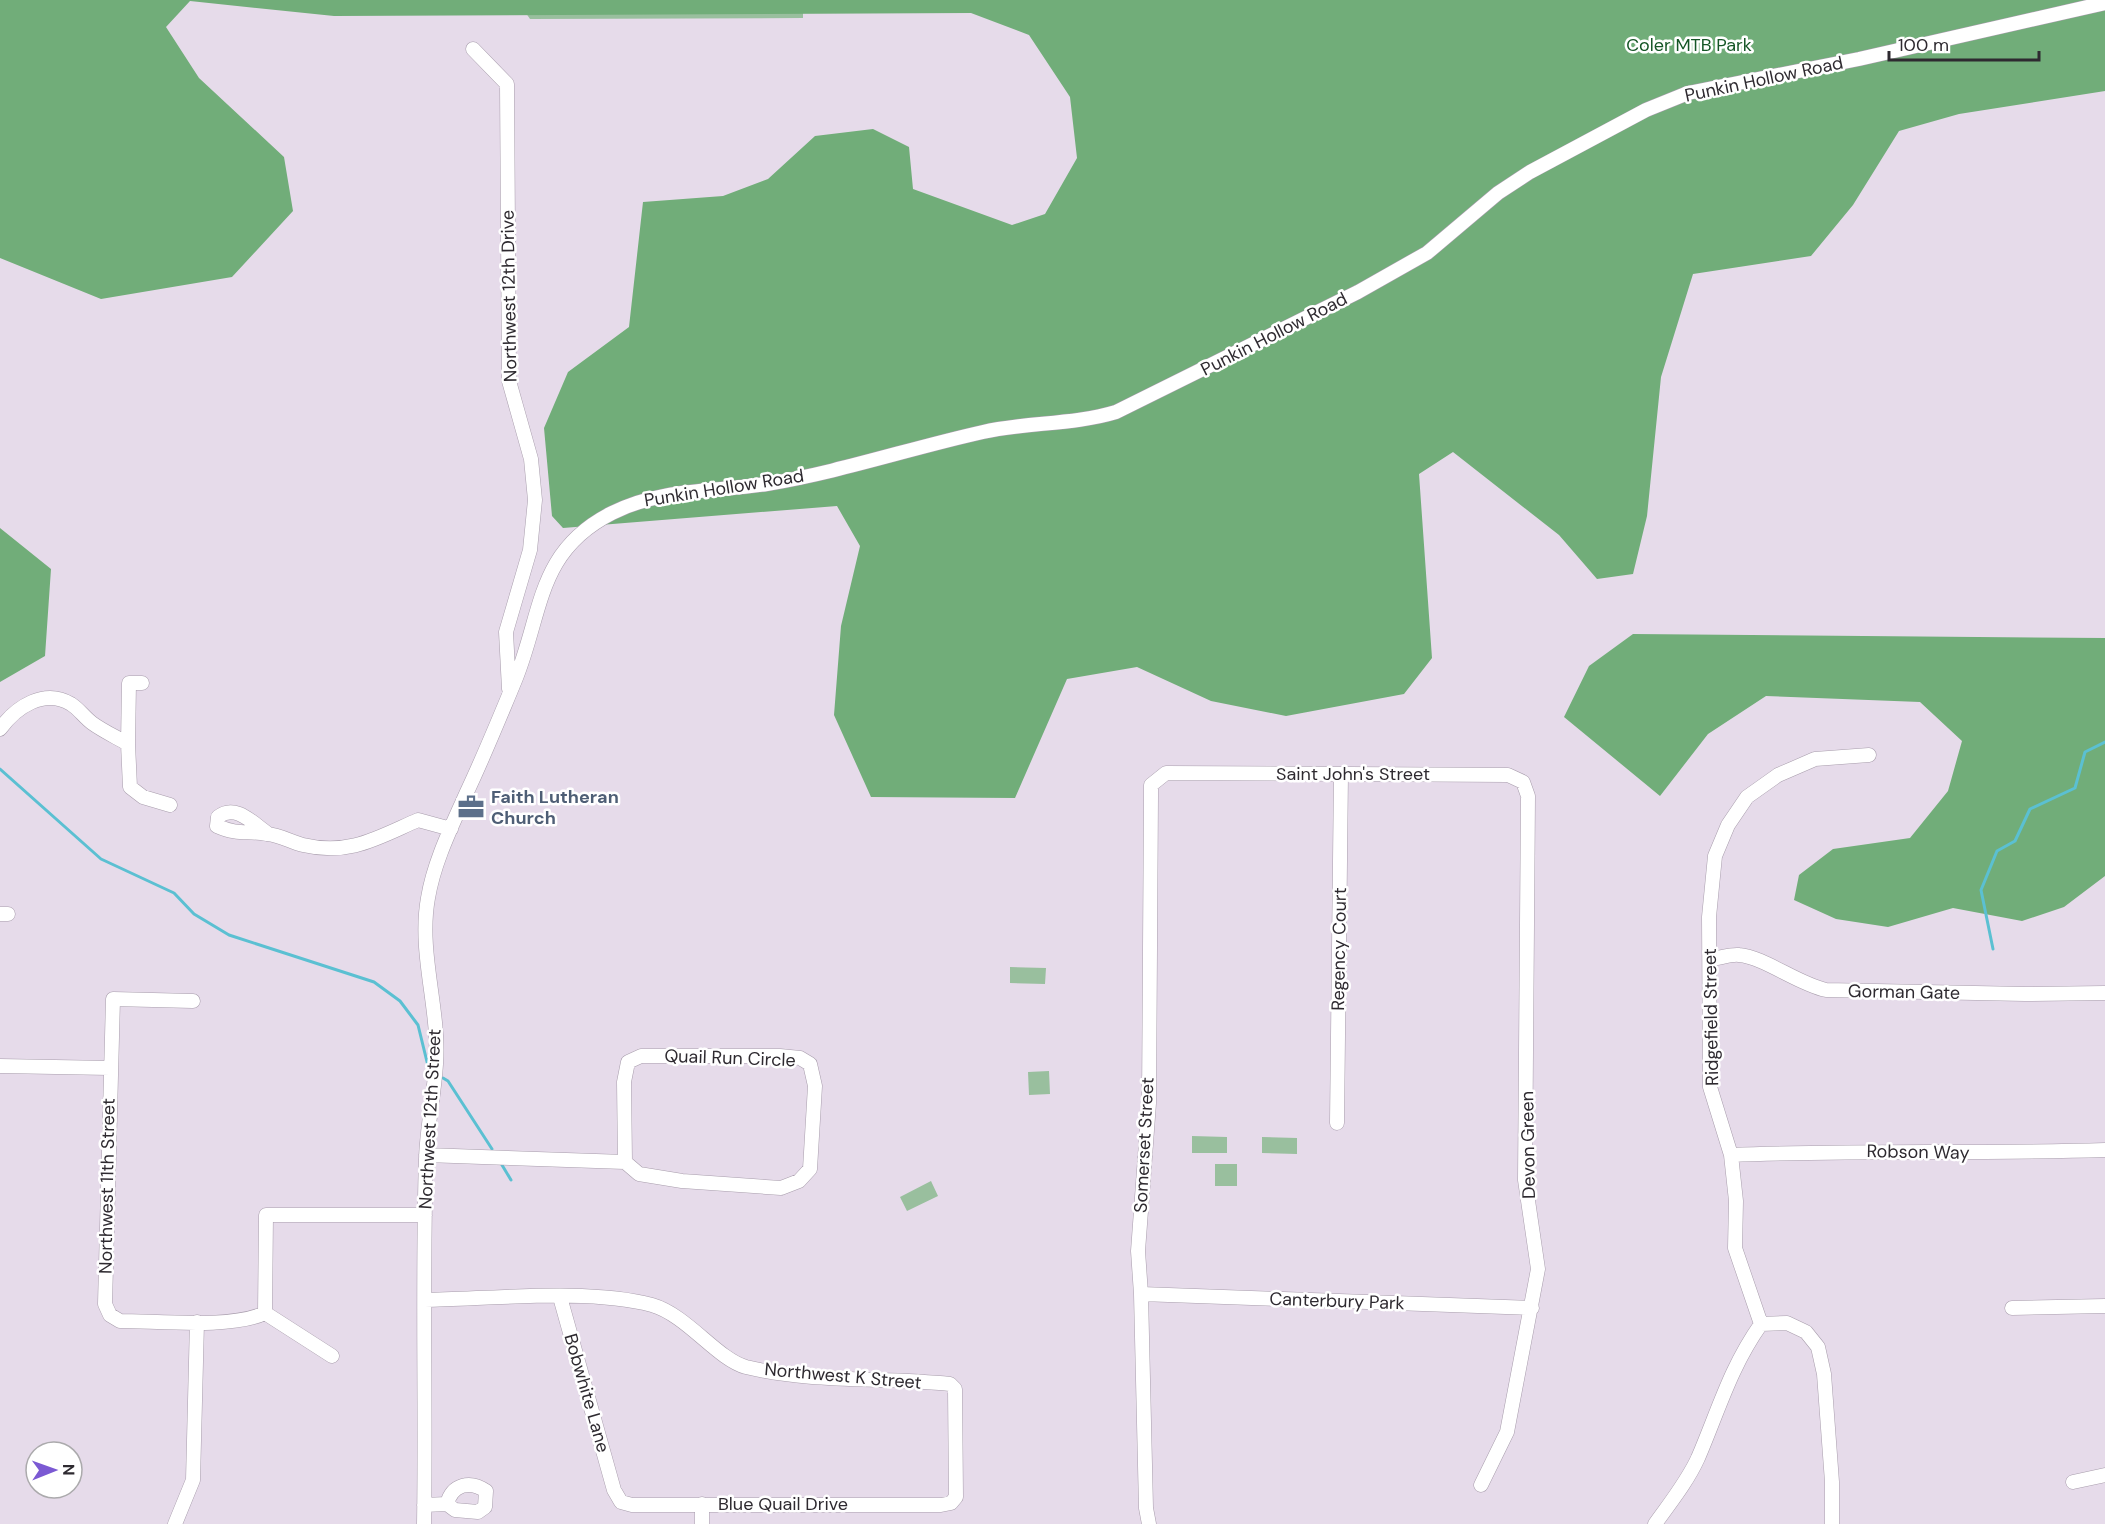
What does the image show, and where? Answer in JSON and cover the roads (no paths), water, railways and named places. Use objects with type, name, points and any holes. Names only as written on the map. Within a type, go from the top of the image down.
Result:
[{"type":"street","name":"Punkin Hollow Road","points":[[509,694],[518,674],[537,603],[549,574],[564,550],[596,521],[635,502],[680,492],[771,483],[986,431],[1091,419],[1116,412],[1358,292],[1427,253],[1498,192],[1530,172],[1646,110],[1688,93],[1849,61],[2105,3]]},
{"type":"street","name":"Northwest 12th Drive","points":[[473,50],[507,84],[508,381],[531,459],[535,500],[530,550],[506,632],[509,694]]},
{"type":"street","points":[[142,682],[129,683],[130,787],[143,796],[171,805]]},
{"type":"street","name":"Northwest 12th Street","points":[[424,1524],[426,1155],[436,1043],[426,935],[427,900],[451,829],[509,694]]},
{"type":"street","points":[[0,729],[19,708],[40,698],[59,699],[72,705],[91,722],[128,744]]},
{"type":"street","name":"Ridgefield Street","points":[[1761,1324],[1735,1248],[1736,1201],[1731,1155],[1710,1087],[1710,896],[1715,856],[1728,825],[1747,797],[1793,767],[1840,755],[1869,755]]},
{"type":"street","name":"Saint John's Street","points":[[1166,773],[1509,775],[1523,782],[1528,795]]},
{"type":"street","name":"Somerset Street","points":[[1149,1524],[1146,1508],[1142,1294],[1138,1251],[1149,1103],[1150,795],[1151,785],[1166,773]]},
{"type":"street","name":"Regency Court","points":[[1337,1123],[1341,774]]},
{"type":"street","name":"Devon Green","points":[[1481,1485],[1507,1432],[1538,1269],[1525,1180],[1528,795]]},
{"type":"street","points":[[267,833],[304,845],[338,850],[361,846],[418,820],[451,829]]},
{"type":"street","name":"Gorman Gate","points":[[1711,959],[1740,955],[1779,970],[1808,986],[1826,990],[2025,994],[2105,993]]},
{"type":"street","name":"Northwest 11th Street","points":[[192,1001],[113,999],[105,1304],[110,1315],[120,1321],[197,1322]]},
{"type":"street","name":"Quail Run Circle","points":[[426,1155],[625,1162],[639,1174],[682,1181],[781,1188],[799,1181],[810,1168],[816,1086],[810,1064],[800,1058],[780,1056],[641,1056],[628,1062],[624,1082],[625,1162]]},
{"type":"street","points":[[0,1066],[110,1068]]},
{"type":"street","name":"Robson Way","points":[[1731,1155],[1822,1151],[2000,1154],[2105,1150]]},
{"type":"street","points":[[265,1313],[266,1215],[425,1215]]},
{"type":"street","name":"Canterbury Park","points":[[1142,1294],[1532,1308]]},
{"type":"street","name":"Northwest K Street","points":[[425,1300],[560,1297],[606,1299],[651,1305],[672,1314],[743,1366],[782,1374],[950,1384],[955,1389],[956,1497]]},
{"type":"street","name":"Bobwhite Lane","points":[[560,1297],[614,1490]]},
{"type":"street","points":[[2012,1308],[2105,1306]]},
{"type":"street","points":[[175,1524],[193,1480],[197,1322],[254,1318],[265,1313]]},
{"type":"street","points":[[265,1313],[332,1356]]},
{"type":"street","points":[[1655,1524],[1682,1487],[1697,1460],[1740,1353],[1761,1324],[1787,1323],[1806,1332],[1818,1347],[1824,1374],[1832,1482],[1832,1524]]},
{"type":"street","points":[[2073,1482],[2105,1475]]},
{"type":"street","name":"Blue Quail Drive","points":[[614,1490],[621,1502],[632,1505],[941,1505],[951,1503],[956,1497]]},
{"type":"street","points":[[424,1505],[447,1504]]},
{"type":"street","points":[[702,1504],[702,1524]]},
{"type":"waterway","points":[[1993,949],[1981,890],[1997,851],[2015,841],[2030,809],[2075,788],[2085,752],[2105,742]]},
{"type":"waterway","points":[[0,769],[101,859],[174,893],[194,914],[229,935],[374,982],[400,1001],[418,1025],[429,1070]]},
{"type":"waterway","points":[[443,1078],[448,1081],[492,1149]]},
{"type":"waterway","points":[[502,1165],[511,1180]]},
{"type":"place","name":"Faith Lutheran Church","points":[[471,807]]},
{"type":"park label","name":"Coler MTB Park","points":[[1689,45]]}]
